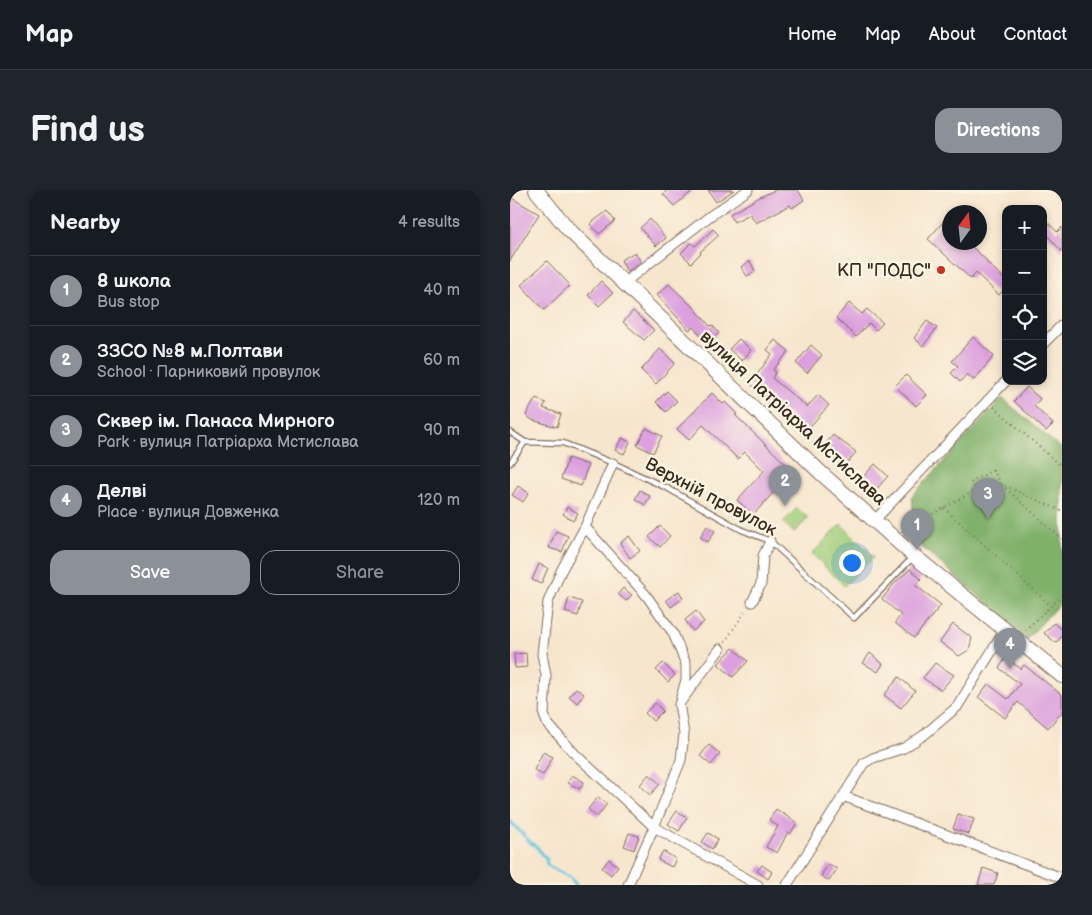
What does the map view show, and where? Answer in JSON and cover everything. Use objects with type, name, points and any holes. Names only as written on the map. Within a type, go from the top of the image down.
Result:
[{"type":"main road","name":"вулиця Патріарха Мстислава","points":[[536,190],[568,229],[821,473],[914,556],[1062,676]]},
{"type":"street","points":[[624,283],[710,216],[748,190]]},
{"type":"street","points":[[1047,340],[1062,324]]},
{"type":"street","points":[[874,521],[1002,385]]},
{"type":"street","points":[[613,463],[586,527],[561,571],[548,602],[542,654],[546,675],[544,715],[547,723],[575,754],[654,827],[758,885]]},
{"type":"street","points":[[586,527],[646,594],[673,633],[686,664],[686,680],[679,704],[684,734],[681,760],[628,885]]},
{"type":"street","points":[[752,602],[761,584],[763,556],[770,541]]},
{"type":"street","points":[[787,885],[864,763],[873,758],[904,748],[924,735],[957,707],[1010,634]]},
{"type":"street","points":[[679,704],[720,649]]},
{"type":"street","points":[[843,796],[1062,878]]},
{"type":"lane","points":[[510,432],[525,442],[510,464]]},
{"type":"lane","name":"Верхній провулок","points":[[525,442],[563,443],[613,463],[667,488],[742,530],[770,541],[854,618],[914,556]]},
{"type":"path","points":[[1002,414],[1062,467]]},
{"type":"path","points":[[1002,485],[981,498],[971,482],[993,470],[1002,485],[1062,539]]},
{"type":"path","points":[[1002,485],[1062,511]]},
{"type":"path","points":[[891,536],[976,490]]},
{"type":"path","points":[[944,508],[1052,606]]},
{"type":"path","points":[[1010,634],[1052,606],[1062,596]]},
{"type":"path","points":[[720,649],[752,602]]},
{"type":"green space","points":[[1002,398],[1062,449],[1062,601],[1027,639],[916,542],[912,496]]},
{"type":"green space","points":[[797,508],[808,518],[794,533],[783,522]]},
{"type":"green space","points":[[841,524],[874,557],[844,586],[812,554]]},
{"type":"building","points":[[668,190],[694,190],[674,206],[663,194]]},
{"type":"building","points":[[708,190],[734,190],[716,202]]},
{"type":"building","points":[[775,190],[798,190],[804,200],[792,208],[790,205],[756,223],[750,214],[734,222],[730,214]]},
{"type":"building","points":[[510,197],[539,214],[510,261]]},
{"type":"building","points":[[607,211],[615,221],[599,234],[590,224]]},
{"type":"building","points":[[650,219],[666,238],[656,246],[640,228]]},
{"type":"building","points":[[1047,221],[1057,232],[1062,227],[1062,252],[1047,235]]},
{"type":"building","points":[[942,223],[942,250],[975,250],[1002,276],[1002,292],[999,295],[976,273],[971,279],[928,239]]},
{"type":"building","points":[[713,229],[719,235],[691,263],[681,253],[691,243],[695,246]]},
{"type":"building","points":[[635,252],[641,262],[627,272],[621,260]]},
{"type":"building","points":[[547,261],[570,285],[544,310],[521,285]]},
{"type":"building","points":[[750,261],[755,271],[747,276],[741,267]]},
{"type":"building","points":[[601,281],[613,293],[599,306],[588,295]]},
{"type":"building","points":[[669,284],[719,333],[707,343],[693,327],[689,330],[657,295]]},
{"type":"building","points":[[849,303],[862,314],[867,309],[883,323],[876,330],[869,323],[856,337],[836,318]]},
{"type":"building","points":[[633,311],[654,330],[644,340],[623,322]]},
{"type":"building","points":[[927,321],[937,328],[923,346],[914,338]]},
{"type":"building","points":[[973,337],[994,356],[974,380],[967,374],[960,382],[951,373],[958,366],[952,361]]},
{"type":"building","points":[[739,339],[751,350],[742,361],[729,349]]},
{"type":"building","points":[[775,340],[789,351],[773,370],[776,372],[772,378],[807,407],[818,395],[829,405],[806,431],[766,398],[768,396],[750,384],[772,354],[767,350]]},
{"type":"building","points":[[811,345],[822,355],[807,373],[796,363]]},
{"type":"building","points":[[660,349],[675,363],[656,384],[641,370]]},
{"type":"building","points":[[906,375],[927,395],[916,406],[895,386]]},
{"type":"building","points":[[1027,387],[1040,399],[1034,406],[1053,424],[1046,431],[1014,401]]},
{"type":"building","points":[[667,391],[677,401],[666,412],[656,402]]},
{"type":"building","points":[[712,393],[723,404],[725,402],[737,414],[735,415],[793,471],[753,515],[737,500],[764,471],[745,452],[738,459],[703,425],[689,440],[677,429]]},
{"type":"building","points":[[536,398],[546,403],[543,408],[561,414],[557,427],[532,420],[526,415]]},
{"type":"building","points":[[646,428],[662,436],[653,453],[637,445]]},
{"type":"building","points":[[833,435],[856,452],[844,467],[821,450]]},
{"type":"building","points":[[622,438],[630,442],[624,454],[615,450]]},
{"type":"building","points":[[568,458],[588,465],[581,486],[561,479]]},
{"type":"building","points":[[875,464],[888,476],[874,492],[860,480]]},
{"type":"building","points":[[518,486],[529,493],[523,502],[512,495]]},
{"type":"building","points":[[640,490],[650,496],[645,505],[635,499]]},
{"type":"building","points":[[567,507],[578,513],[573,521],[563,514]]},
{"type":"building","points":[[660,526],[670,536],[660,547],[649,537]]},
{"type":"building","points":[[707,526],[715,531],[708,542],[700,537]]},
{"type":"building","points":[[556,531],[568,536],[562,552],[549,548]]},
{"type":"building","points":[[629,536],[640,551],[630,558],[620,543]]},
{"type":"building","points":[[539,564],[548,568],[541,584],[532,580]]},
{"type":"building","points":[[910,569],[921,579],[915,585],[941,605],[914,638],[895,623],[901,615],[882,599]]},
{"type":"building","points":[[623,588],[632,595],[626,601],[618,594]]},
{"type":"building","points":[[679,591],[683,598],[671,607],[666,600]]},
{"type":"building","points":[[569,598],[582,602],[578,616],[565,612]]},
{"type":"building","points":[[696,611],[704,622],[693,631],[685,620]]},
{"type":"building","points":[[1054,623],[1062,630],[1062,636],[1056,643],[1044,633]]},
{"type":"building","points":[[953,624],[972,638],[969,650],[959,656],[940,642]]},
{"type":"building","points":[[733,648],[748,661],[733,677],[718,664]]},
{"type":"building","points":[[526,653],[527,667],[515,668],[514,654]]},
{"type":"building","points":[[870,653],[883,664],[878,672],[863,663]]},
{"type":"building","points":[[1006,658],[1021,669],[1024,665],[1062,695],[1062,712],[1048,728],[1018,702],[1005,718],[978,697],[988,684],[1008,699],[1020,684],[999,668]]},
{"type":"building","points":[[663,663],[675,675],[668,682],[656,670]]},
{"type":"building","points":[[935,663],[954,675],[941,690],[923,678]]},
{"type":"building","points":[[899,677],[915,691],[901,708],[884,695]]},
{"type":"building","points":[[576,688],[584,694],[577,703],[569,696]]},
{"type":"building","points":[[655,703],[663,711],[653,721],[645,713]]},
{"type":"building","points":[[709,745],[720,754],[711,765],[700,756]]},
{"type":"building","points":[[543,752],[553,757],[543,775],[534,770]]},
{"type":"building","points":[[649,774],[660,784],[650,795],[640,785]]},
{"type":"building","points":[[572,775],[584,782],[580,789],[568,783]]},
{"type":"building","points":[[598,797],[607,804],[597,817],[588,809]]},
{"type":"building","points":[[776,809],[797,823],[790,834],[788,832],[777,853],[766,847],[778,826],[769,820]]},
{"type":"building","points":[[677,811],[687,818],[679,831],[668,824]]},
{"type":"building","points":[[958,814],[974,819],[969,834],[953,829]]},
{"type":"building","points":[[629,833],[639,836],[634,850],[624,846]]},
{"type":"building","points":[[708,833],[718,839],[712,849],[702,842]]},
{"type":"building","points":[[663,851],[676,859],[672,867],[658,860]]},
{"type":"building","points":[[609,859],[618,866],[611,875],[602,868]]},
{"type":"building","points":[[828,864],[837,869],[829,881],[821,876]]},
{"type":"building","points":[[762,865],[772,872],[768,879],[757,871]]},
{"type":"building","points":[[983,868],[998,873],[994,885],[978,885]]},
{"type":"waterway","points":[[510,821],[546,857],[547,865],[571,878],[576,885]]},
{"type":"place","name":"КП \"ПОДС\"","points":[[941,270]]},
{"type":"place","name":"ЗЗСО №8 м.Полтави","points":[[785,506]]},
{"type":"place","name":"Сквер ім. Панаса Мирного","points":[[988,519]]},
{"type":"place","name":"8 школа","points":[[917,550]]},
{"type":"place","name":"Делві","points":[[1010,669]]}]
